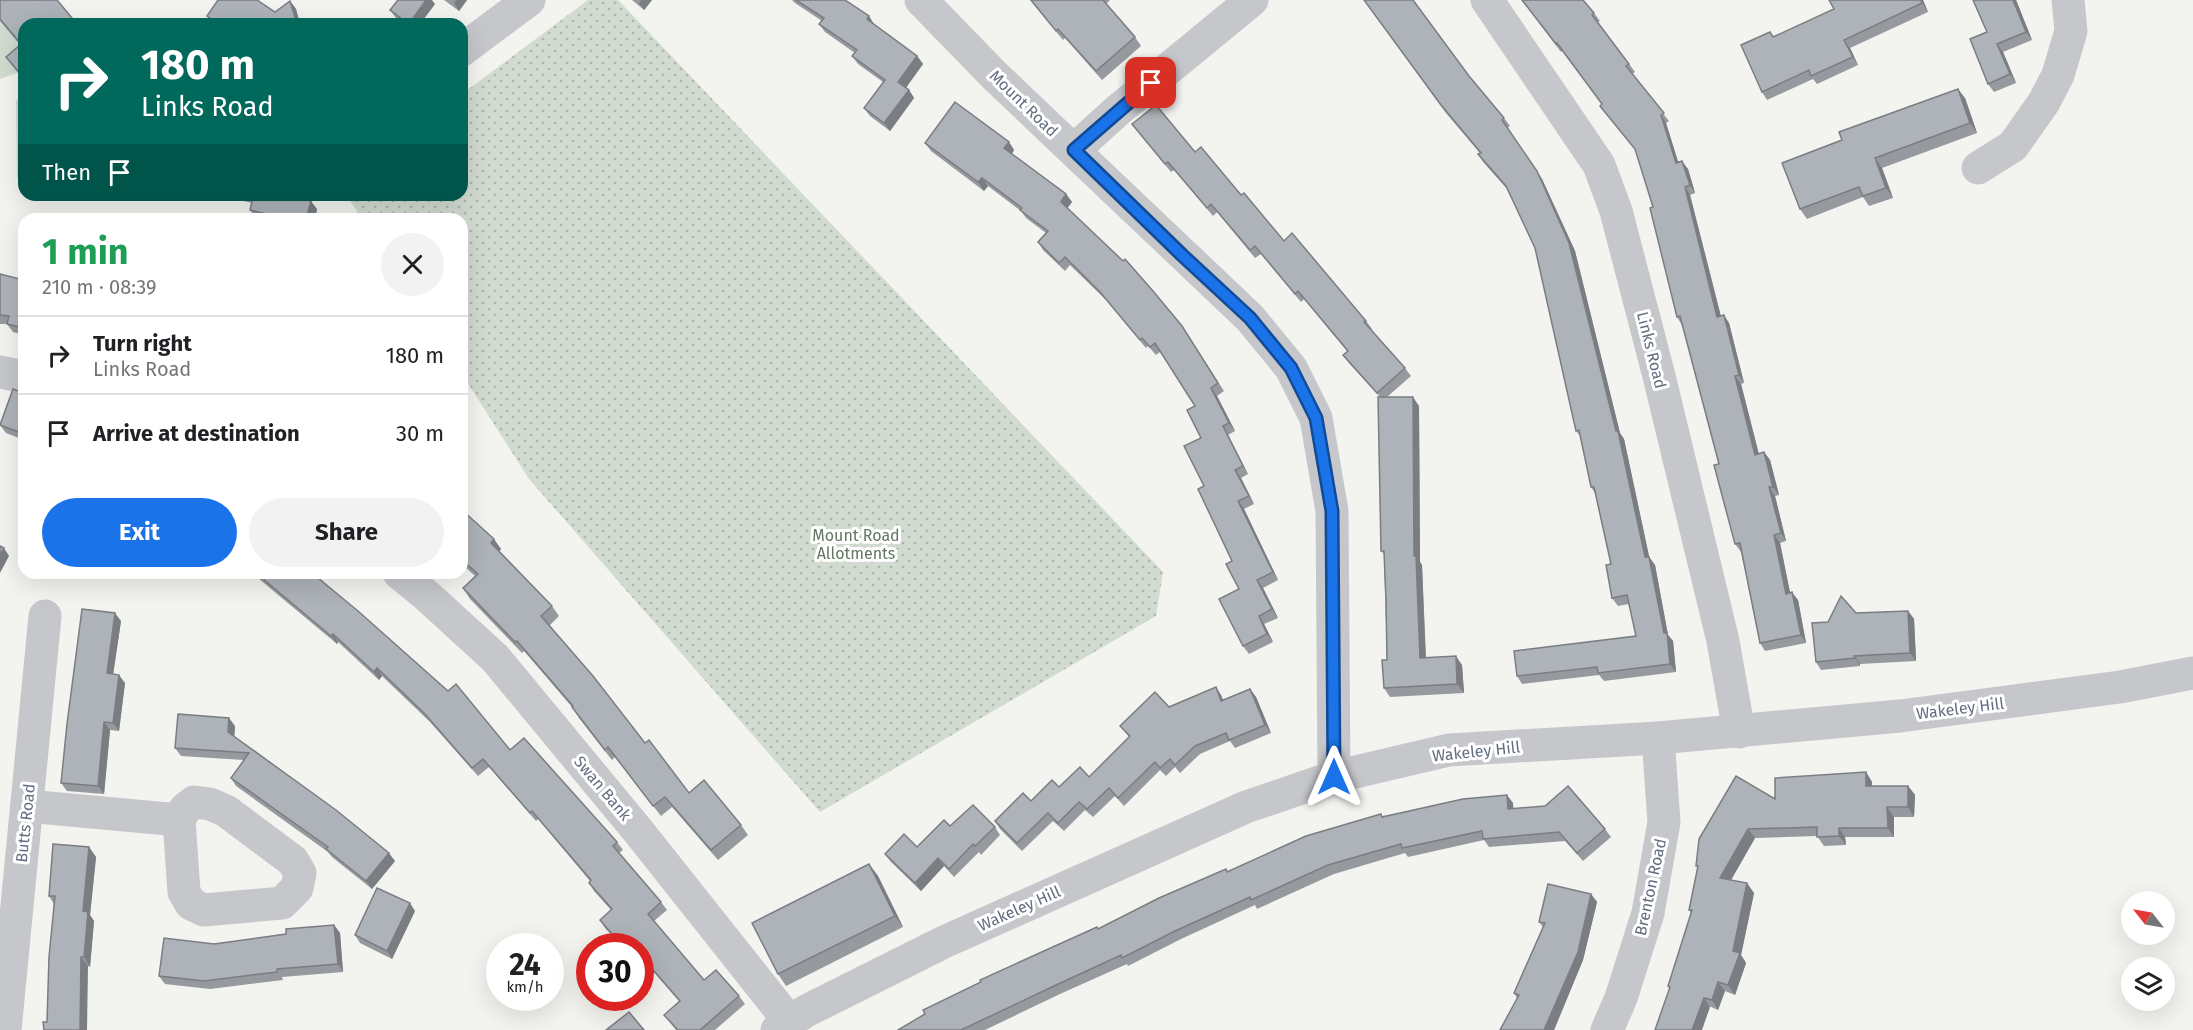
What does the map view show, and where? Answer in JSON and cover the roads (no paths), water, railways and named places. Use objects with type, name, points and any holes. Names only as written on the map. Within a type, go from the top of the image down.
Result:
[{"type":"street","points":[[468,46],[529,0]]},
{"type":"street","name":"Mount Road","points":[[921,0],[995,76],[1250,318],[1291,368],[1316,418],[1332,511],[1334,777]]},
{"type":"street","points":[[1074,150],[1117,111],[1252,0]]},
{"type":"street","name":"Links Road","points":[[1488,0],[1599,165],[1617,211],[1724,641],[1739,732]]},
{"type":"street","points":[[1978,168],[2013,147],[2044,102],[2058,75],[2071,31],[2068,0]]},
{"type":"street","points":[[0,372],[18,376]]},
{"type":"street","name":"Swan Bank","points":[[406,579],[495,658],[639,832],[783,1026]]},
{"type":"street","name":"Butts Road","points":[[5,1030],[45,616]]},
{"type":"street","name":"Wakeley Hill","points":[[783,1026],[944,942],[1246,807],[1334,777],[1449,750],[1739,732],[1900,716],[2120,687],[2193,673]]},
{"type":"street","name":"Brenton Road","points":[[1607,1030],[1621,998],[1648,913],[1664,822],[1658,738]]},
{"type":"street","points":[[27,806],[179,820]]},
{"type":"park label","name":"Mount Road Allotments","points":[[856,544]]}]
